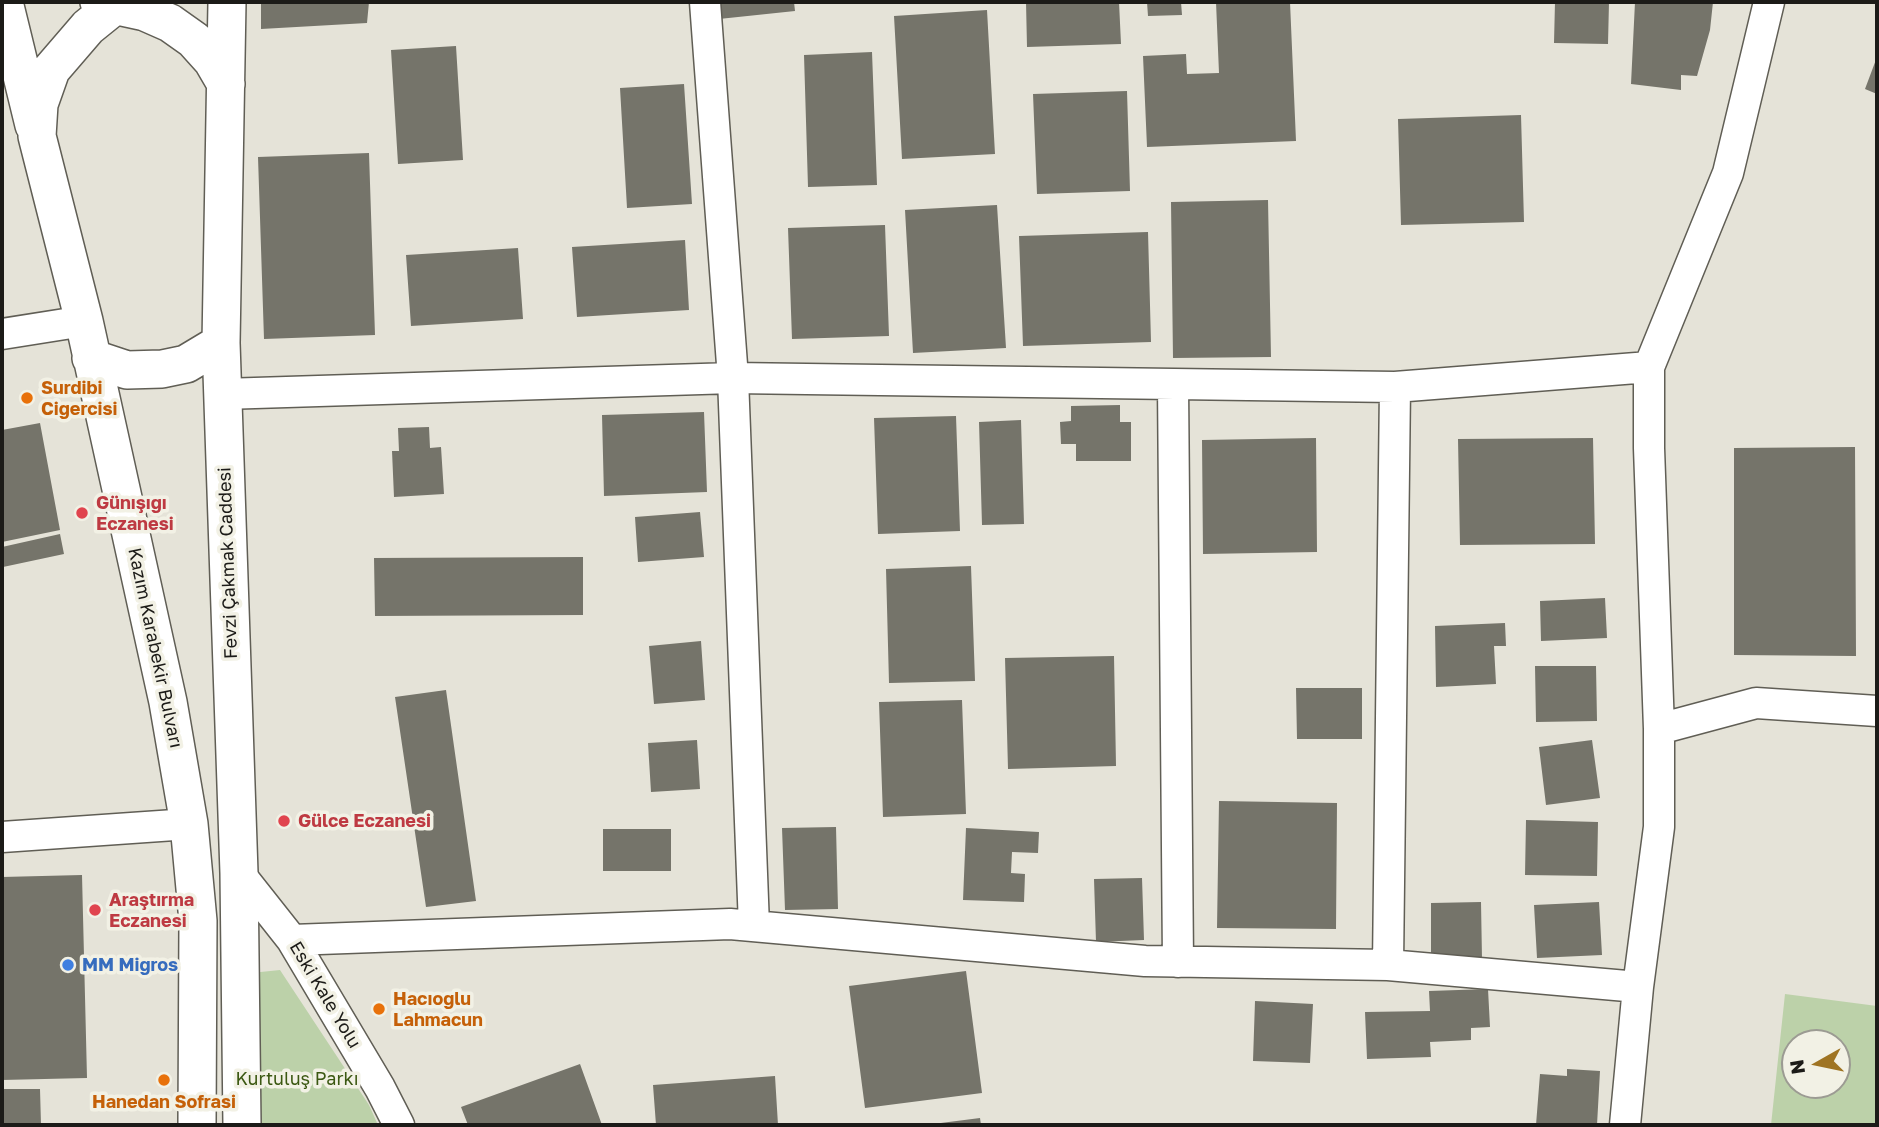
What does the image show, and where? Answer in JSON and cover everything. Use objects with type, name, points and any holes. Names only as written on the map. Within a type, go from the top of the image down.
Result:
[{"type":"main road","points":[[4,2],[37,136]]},
{"type":"main road","name":"Fevzi Çakmak Caddesi","points":[[228,2],[221,343],[239,873],[242,1125]]},
{"type":"main road","points":[[110,3],[145,12],[170,23],[194,40],[212,60],[226,84]]},
{"type":"main road","name":"Kazım Karabekir Bulvarı","points":[[110,3],[51,70],[39,104],[37,136],[84,321],[169,702],[189,824],[198,921],[197,1125]]},
{"type":"main road","points":[[91,358],[127,370],[162,369],[186,364],[221,343]]},
{"type":"street","points":[[705,2],[733,378],[754,926]]},
{"type":"street","points":[[1625,1125],[1638,987],[1659,827],[1659,729],[1649,448],[1649,367],[1728,173],[1769,2]]},
{"type":"street","points":[[2,334],[84,321]]},
{"type":"street","points":[[223,394],[733,378],[1395,387],[1649,367]]},
{"type":"street","points":[[1173,384],[1178,962]]},
{"type":"street","points":[[1388,965],[1395,387]]},
{"type":"street","points":[[1659,729],[1756,703],[1877,711]]},
{"type":"street","points":[[2,837],[189,824]]},
{"type":"street","name":"Eski Kale Yolu","points":[[239,873],[292,940],[399,1125]]},
{"type":"street","points":[[292,940],[730,923],[1145,961],[1388,965],[1638,987]]},
{"type":"green space","name":"Kurtuluş Parkı","points":[[280,970],[369,1105],[378,1125],[250,1125],[251,973]]},
{"type":"green space","points":[[1785,994],[1877,1006],[1877,1125],[1771,1125],[1781,1031],[1781,1099],[1851,1099],[1851,1029],[1781,1029]]},
{"type":"building","points":[[261,2],[369,2],[367,23],[261,29]]},
{"type":"building","points":[[717,2],[794,2],[795,11],[719,19]]},
{"type":"building","points":[[1026,2],[1119,2],[1121,44],[1027,47]]},
{"type":"building","points":[[1147,2],[1181,2],[1182,15],[1148,16]]},
{"type":"building","points":[[1216,2],[1290,2],[1296,141],[1147,147],[1143,56],[1186,54],[1187,74],[1219,73]]},
{"type":"building","points":[[1555,2],[1609,2],[1608,44],[1554,43]]},
{"type":"building","points":[[1635,2],[1713,2],[1710,30],[1697,76],[1681,75],[1681,90],[1631,84]]},
{"type":"building","points":[[987,10],[995,154],[902,159],[894,16]]},
{"type":"building","points":[[456,46],[463,160],[398,164],[391,50]]},
{"type":"building","points":[[872,52],[877,185],[808,187],[804,55]]},
{"type":"building","points":[[1877,57],[1877,94],[1865,89]]},
{"type":"building","points":[[684,84],[692,204],[627,208],[620,88]]},
{"type":"building","points":[[1127,91],[1130,191],[1037,194],[1033,94]]},
{"type":"building","points":[[1521,115],[1524,222],[1401,225],[1398,119]]},
{"type":"building","points":[[369,153],[375,335],[264,339],[258,157]]},
{"type":"building","points":[[1268,200],[1271,357],[1173,358],[1171,202]]},
{"type":"building","points":[[997,205],[1006,348],[913,353],[905,210]]},
{"type":"building","points":[[885,225],[889,336],[792,339],[788,228]]},
{"type":"building","points":[[1148,232],[1151,342],[1023,346],[1019,236]]},
{"type":"building","points":[[685,240],[689,310],[577,317],[572,247]]},
{"type":"building","points":[[518,248],[523,319],[411,326],[406,255]]},
{"type":"building","points":[[1120,405],[1120,422],[1131,422],[1131,461],[1076,461],[1076,444],[1061,444],[1060,422],[1071,421],[1071,406]]},
{"type":"building","points":[[704,412],[707,492],[604,496],[602,415]]},
{"type":"building","points":[[956,416],[960,531],[878,534],[874,418]]},
{"type":"building","points":[[1021,420],[1024,524],[982,525],[979,422]]},
{"type":"building","points":[[40,423],[60,530],[2,542],[2,430]]},
{"type":"building","points":[[429,427],[430,448],[441,447],[444,494],[394,497],[392,451],[399,451],[398,428]]},
{"type":"building","points":[[1316,438],[1317,552],[1203,554],[1202,440]]},
{"type":"building","points":[[1593,438],[1595,544],[1460,545],[1458,439]]},
{"type":"building","points":[[1855,447],[1856,656],[1734,655],[1734,448]]},
{"type":"building","points":[[700,512],[704,557],[638,562],[635,517]]},
{"type":"building","points":[[60,534],[64,554],[3,567],[2,547]]},
{"type":"building","points":[[583,557],[583,615],[375,616],[374,558]]},
{"type":"building","points":[[971,566],[975,681],[889,683],[886,569]]},
{"type":"building","points":[[1605,598],[1607,638],[1541,641],[1540,601]]},
{"type":"building","points":[[1505,623],[1506,646],[1494,646],[1496,684],[1436,687],[1435,626]]},
{"type":"building","points":[[701,641],[705,700],[654,704],[649,646]]},
{"type":"building","points":[[1114,656],[1116,766],[1008,769],[1005,658]]},
{"type":"building","points":[[1535,666],[1596,666],[1597,721],[1536,722]]},
{"type":"building","points":[[1296,688],[1362,688],[1362,739],[1297,739]]},
{"type":"building","points":[[446,690],[476,901],[426,907],[395,697]]},
{"type":"building","points":[[962,700],[966,814],[883,817],[879,702]]},
{"type":"building","points":[[697,740],[700,789],[651,792],[648,743]]},
{"type":"building","points":[[1592,740],[1600,798],[1546,805],[1539,747]]},
{"type":"building","points":[[1219,801],[1337,803],[1336,929],[1217,928]]},
{"type":"building","points":[[1526,820],[1598,822],[1597,876],[1525,875]]},
{"type":"building","points":[[836,827],[838,909],[785,910],[782,828]]},
{"type":"building","points":[[966,828],[1039,832],[1038,853],[1012,852],[1011,873],[1025,874],[1024,902],[963,900]]},
{"type":"building","points":[[603,829],[671,829],[671,871],[603,871]]},
{"type":"building","points":[[82,875],[87,1078],[2,1080],[2,877]]},
{"type":"building","points":[[1142,878],[1144,940],[1096,942],[1094,879]]},
{"type":"building","points":[[1481,902],[1482,959],[1431,959],[1431,903]]},
{"type":"building","points":[[1599,902],[1602,955],[1537,958],[1534,905]]},
{"type":"building","points":[[966,971],[982,1093],[865,1108],[849,986]]},
{"type":"building","points":[[1488,989],[1490,1027],[1471,1028],[1471,1040],[1430,1042],[1431,1057],[1367,1059],[1365,1012],[1430,1011],[1429,991]]},
{"type":"building","points":[[1255,1001],[1313,1004],[1310,1063],[1253,1061]]},
{"type":"building","points":[[580,1064],[602,1125],[468,1125],[461,1107]]},
{"type":"building","points":[[1567,1069],[1600,1071],[1597,1125],[1536,1125],[1540,1074],[1567,1076]]},
{"type":"building","points":[[775,1076],[778,1125],[656,1125],[653,1085]]},
{"type":"building","points":[[2,1089],[40,1089],[41,1125],[2,1125]]},
{"type":"building","points":[[980,1118],[981,1125],[933,1125],[933,1124]]},
{"type":"place","name":"Surdibi Ciğercisi","points":[[27,398]]},
{"type":"place","name":"Günışığı Eczanesi","points":[[82,513]]},
{"type":"place","name":"Gülce Eczanesi","points":[[284,821]]},
{"type":"place","name":"Araştırma Eczanesi","points":[[95,910]]},
{"type":"place","name":"MM Migros","points":[[68,965]]},
{"type":"place","name":"Hacıoğlu Lahmacun","points":[[379,1009]]},
{"type":"place","name":"Hanedan Sofrasi","points":[[164,1080]]}]
